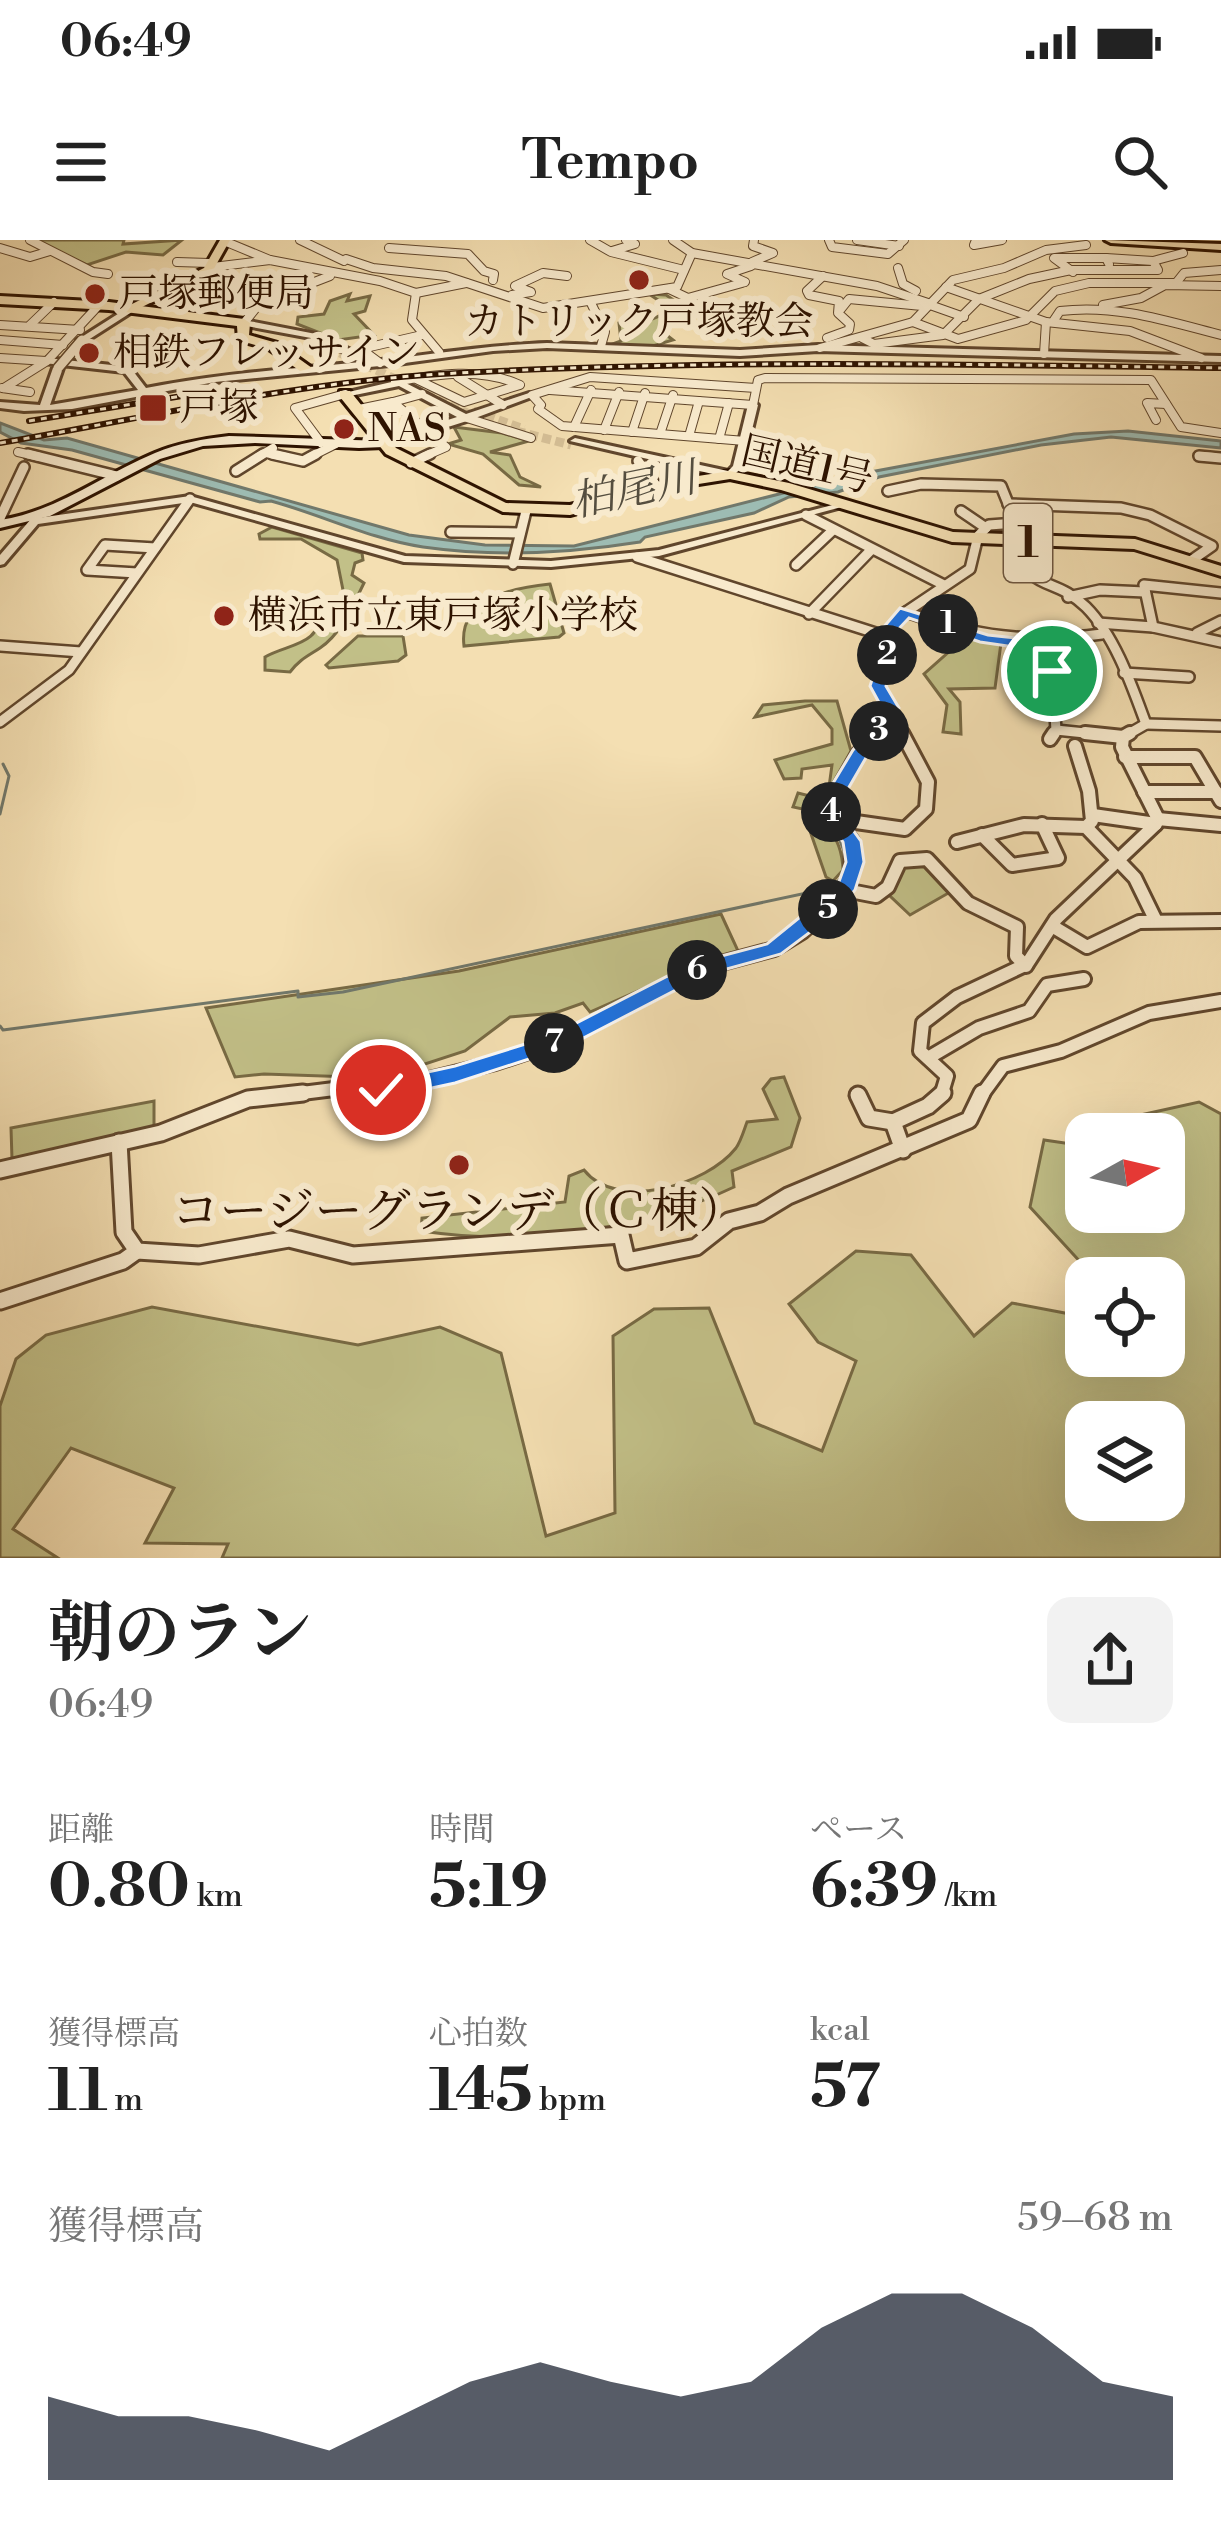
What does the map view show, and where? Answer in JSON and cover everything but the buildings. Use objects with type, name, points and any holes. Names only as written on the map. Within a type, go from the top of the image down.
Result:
[{"type":"highway","points":[[1111,240],[1221,245]]},
{"type":"highway","points":[[1182,247],[1221,245]]},
{"type":"highway","points":[[0,300],[132,308],[244,323],[242,337],[273,346],[305,368]]},
{"type":"highway","name":"国道1号","points":[[345,394],[385,444],[411,464],[490,503],[522,526],[657,487],[730,475],[1009,543],[1135,544],[1221,571]]},
{"type":"main road","points":[[132,308],[211,265],[222,240]]},
{"type":"main road","points":[[0,521],[35,521],[119,475],[200,444],[385,444]]},
{"type":"street","points":[[0,247],[8,240]]},
{"type":"street","points":[[30,240],[93,272],[107,274]]},
{"type":"street","points":[[222,240],[271,260],[332,275],[354,275],[416,293],[469,282]]},
{"type":"street","points":[[300,240],[376,267],[514,290],[543,273],[567,276]]},
{"type":"street","points":[[593,242],[608,240]]},
{"type":"street","points":[[610,252],[635,244],[626,240]]},
{"type":"street","points":[[673,240],[692,253],[864,284],[964,317]]},
{"type":"street","points":[[669,289],[688,298],[732,291],[743,282],[727,274],[772,253],[753,246],[754,240]]},
{"type":"street","points":[[830,240],[827,243],[832,247],[888,254],[902,243]]},
{"type":"street","points":[[857,240],[902,243]]},
{"type":"street","points":[[977,247],[1002,240]]},
{"type":"street","points":[[593,242],[610,252],[684,270]]},
{"type":"street","points":[[354,275],[376,267],[390,243],[468,254],[484,271],[494,274],[488,283]]},
{"type":"street","points":[[0,405],[44,408],[305,368],[550,344],[758,354],[821,347],[913,322],[957,279],[1004,268],[1046,250],[1086,245]]},
{"type":"street","points":[[0,247],[30,256],[50,251]]},
{"type":"street","points":[[1021,260],[1153,261],[1182,247]]},
{"type":"street","points":[[1182,247],[1178,266],[1184,273]]},
{"type":"street","points":[[514,290],[521,304],[538,308],[669,289],[677,287],[692,253]]},
{"type":"street","points":[[1054,258],[1089,283]]},
{"type":"street","points":[[1106,258],[1120,282]]},
{"type":"street","points":[[343,352],[294,332],[244,323],[260,303],[332,275],[346,259]]},
{"type":"street","points":[[177,262],[211,265],[271,260]]},
{"type":"street","points":[[862,338],[878,347],[943,335],[979,299],[1029,279],[1071,270],[1152,272],[1158,270],[1153,261]]},
{"type":"street","points":[[898,268],[903,284],[918,294],[914,297]]},
{"type":"street","points":[[1004,268],[1055,291]]},
{"type":"street","points":[[1098,308],[1176,284],[1184,273],[1221,270]]},
{"type":"street","points":[[823,276],[807,291],[839,301],[836,310]]},
{"type":"street","points":[[629,283],[651,292]]},
{"type":"street","points":[[913,322],[958,340],[1030,316],[1055,291],[1089,283],[1220,285]]},
{"type":"street","points":[[858,299],[864,284]]},
{"type":"street","points":[[946,287],[1050,321],[1130,331],[1201,358]]},
{"type":"street","points":[[416,293],[409,311],[413,328],[439,352]]},
{"type":"street","points":[[836,310],[846,300],[858,299],[930,305]]},
{"type":"street","points":[[2,342],[54,302]]},
{"type":"street","points":[[591,303],[605,332],[602,346]]},
{"type":"street","points":[[44,408],[52,365],[63,345],[99,305]]},
{"type":"street","points":[[2,388],[52,365],[100,326],[132,308]]},
{"type":"street","points":[[821,347],[816,340],[850,328],[836,310]]},
{"type":"street","points":[[1044,354],[1050,321],[1060,311],[1134,312],[1221,335]]},
{"type":"street","points":[[875,323],[888,330]]},
{"type":"street","points":[[0,325],[80,331]]},
{"type":"street","points":[[380,363],[361,349],[422,335]]},
{"type":"street","points":[[2,342],[63,345]]},
{"type":"street","points":[[12,359],[29,343]]},
{"type":"street","points":[[821,347],[1221,359]]},
{"type":"street","points":[[0,358],[127,369],[144,392]]},
{"type":"street","points":[[457,376],[503,405]]},
{"type":"street","points":[[321,443],[295,408],[416,379],[506,376],[520,385],[464,403],[416,379]]},
{"type":"street","points":[[574,438],[597,377]]},
{"type":"street","points":[[385,444],[597,377],[756,388]]},
{"type":"street","points":[[604,430],[624,379]]},
{"type":"street","points":[[532,395],[541,405],[538,410],[574,438],[634,458],[730,475],[738,467],[758,380],[765,379],[1150,380],[1181,428],[1221,433]]},
{"type":"street","points":[[632,432],[650,381]]},
{"type":"street","points":[[394,382],[467,418],[531,438]]},
{"type":"street","points":[[660,434],[676,383]]},
{"type":"street","points":[[2,388],[30,392]]},
{"type":"street","points":[[550,390],[753,405]]},
{"type":"street","points":[[359,409],[422,394]]},
{"type":"street","points":[[688,436],[699,400]]},
{"type":"street","points":[[393,402],[446,447],[411,464]]},
{"type":"street","points":[[719,439],[729,403]]},
{"type":"street","points":[[1156,420],[1147,403],[1166,404]]},
{"type":"street","points":[[574,438],[604,430],[745,441]]},
{"type":"street","points":[[236,471],[278,442]]},
{"type":"street","points":[[266,453],[308,460],[336,444]]},
{"type":"street","points":[[18,452],[119,475]]},
{"type":"street","points":[[1199,456],[1221,458]]},
{"type":"street","points":[[634,458],[657,487]]},
{"type":"street","points":[[0,521],[24,466]]},
{"type":"street","points":[[888,491],[921,484],[1001,486],[1016,523],[982,535]]},
{"type":"street","points":[[0,722],[55,684],[190,500]]},
{"type":"street","points":[[0,562],[35,521],[190,500],[404,559],[514,562],[637,557],[840,503]]},
{"type":"street","points":[[1008,504],[1048,507],[1069,503],[1150,515],[1212,546],[1192,560]]},
{"type":"street","points":[[961,511],[982,535]]},
{"type":"street","points":[[806,514],[944,585]]},
{"type":"street","points":[[490,525],[522,526]]},
{"type":"street","points":[[452,532],[522,526]]},
{"type":"street","points":[[514,562],[522,526]]},
{"type":"street","points":[[796,565],[833,530]]},
{"type":"street","points":[[884,636],[906,612],[970,569],[982,535]]},
{"type":"street","points":[[1009,543],[1024,573],[1044,589],[1082,603],[1124,673],[1146,724]]},
{"type":"street","points":[[137,573],[87,570],[105,545],[155,548]]},
{"type":"street","points":[[809,614],[871,550]]},
{"type":"street","points":[[637,557],[884,636]]},
{"type":"street","points":[[1153,627],[1144,585],[1221,593]]},
{"type":"street","points":[[1067,597],[1100,590],[1145,592]]},
{"type":"street","points":[[906,612],[986,639],[1027,644],[1100,629],[1153,627],[1221,642]]},
{"type":"street","points":[[1196,634],[1221,621]]},
{"type":"street","points":[[827,808],[856,822],[905,829],[926,809],[928,782],[878,686],[887,658],[884,636]]},
{"type":"street","points":[[1027,644],[1052,671],[1053,735],[1123,737],[1146,724],[1221,726]]},
{"type":"street","points":[[0,646],[81,652]]},
{"type":"street","points":[[1124,673],[1189,677]]},
{"type":"street","points":[[827,808],[859,753],[885,724],[890,708]]},
{"type":"street","points":[[1123,737],[1124,757],[1157,821]]},
{"type":"street","points":[[1075,746],[1089,821],[1107,855],[1124,862],[1146,886],[1156,921]]},
{"type":"street","points":[[1124,757],[1195,758],[1218,796]]},
{"type":"street","points":[[1144,792],[1218,796]]},
{"type":"street","points":[[0,1170],[184,1126],[248,1099],[301,1091],[395,1088],[534,1050],[698,969],[774,949],[802,932],[845,890],[855,862],[852,841],[827,808]]},
{"type":"street","points":[[858,1095],[869,1118],[893,1122],[939,1101],[947,1076],[918,1044],[928,1016],[963,992],[1026,966],[1052,926],[1124,862],[1157,821]]},
{"type":"street","points":[[957,842],[1042,824],[1157,821],[1221,825]]},
{"type":"street","points":[[982,835],[1012,866],[1058,858],[1042,824]]},
{"type":"street","points":[[845,890],[876,896],[888,887],[900,861],[927,859],[941,869],[962,898],[1016,927],[1016,956],[1026,966]]},
{"type":"street","points":[[1052,926],[1087,947],[1126,926],[1221,921]]},
{"type":"street","points":[[928,1058],[979,1028],[1029,1011],[1047,985],[1084,979]]},
{"type":"street","points":[[0,1300],[123,1261],[137,1252],[199,1255],[289,1239],[353,1255],[621,1235],[627,1261],[696,1247],[729,1221],[760,1214],[788,1196],[969,1120],[988,1081],[1003,1066],[1061,1052],[1149,1013],[1221,1001]]},
{"type":"street","points":[[893,1122],[902,1150]]},
{"type":"street","points":[[119,1142],[124,1232],[137,1252]]},
{"type":"shaded area","points":[[32,240],[124,240],[123,244],[182,240],[163,255],[126,252],[87,265]]},
{"type":"shaded area","points":[[350,294],[347,301],[370,296],[365,311],[354,314],[374,335],[338,340],[297,324],[298,317],[324,314],[330,301]]},
{"type":"shaded area","points":[[649,294],[666,295],[687,309],[660,330],[673,340],[646,348],[610,345],[621,341],[619,323],[650,320],[673,310]]},
{"type":"shaded area","points":[[454,427],[529,441],[490,452],[510,455],[520,477],[541,487],[519,485],[483,454],[448,444],[461,440]]},
{"type":"shaded area","points":[[272,527],[362,553],[363,560],[355,563],[352,575],[364,583],[341,627],[290,672],[265,670],[265,657],[310,637],[320,609],[340,603],[344,595],[337,560],[301,539],[260,539],[259,534]]},
{"type":"shaded area","points":[[550,584],[564,633],[559,637],[464,646],[470,617],[490,598]]},
{"type":"shaded area","points":[[940,625],[1001,643],[995,688],[949,689],[960,702],[961,734],[943,732],[947,705],[924,674],[961,641],[935,628]]},
{"type":"shaded area","points":[[358,636],[403,636],[406,655],[398,661],[326,665]]},
{"type":"shaded area","points":[[837,701],[851,751],[821,804],[842,858],[843,870],[833,881],[826,877],[809,828],[819,820],[812,811],[793,807],[798,793],[818,798],[829,787],[832,765],[802,769],[801,778],[784,779],[775,760],[832,744],[832,729],[812,705],[755,717],[763,705]]},
{"type":"shaded area","points":[[924,861],[952,891],[910,915],[889,895],[900,867]]},
{"type":"shaded area","points":[[721,914],[739,953],[697,965],[590,1012],[583,1003],[555,1013],[510,1017],[465,1051],[382,1078],[235,1077],[206,1008],[459,971]]},
{"type":"shaded area","points":[[784,1077],[800,1118],[791,1147],[732,1171],[734,1187],[660,1215],[581,1232],[500,1237],[421,1231],[422,1218],[565,1202],[569,1176],[584,1170],[599,1183],[618,1189],[661,1189],[684,1182],[722,1161],[738,1145],[747,1122],[777,1119],[763,1089],[771,1079]]},
{"type":"shaded area","points":[[154,1101],[154,1127],[12,1159],[11,1128]]},
{"type":"shaded area","points":[[1199,1102],[1221,1114],[1221,1558],[222,1558],[228,1544],[145,1543],[174,1488],[71,1448],[13,1529],[58,1558],[0,1558],[0,1406],[16,1359],[46,1335],[152,1307],[358,1345],[440,1327],[501,1353],[546,1536],[615,1513],[613,1336],[654,1309],[709,1308],[755,1423],[822,1451],[856,1361],[818,1342],[789,1304],[856,1251],[911,1255],[974,1336],[1012,1303],[1065,1313],[1065,1377],[1185,1377],[1185,1257],[1076,1257],[1030,1207],[1044,1140],[1065,1143],[1065,1233],[1185,1233],[1185,1113],[1150,1113]]},
{"type":"water","points":[[0,423],[44,440],[67,438],[409,535],[485,545],[574,546],[854,475],[1074,434],[1128,431],[1221,441],[1221,448],[1111,437],[1041,445],[879,477],[838,492],[789,497],[754,513],[645,537],[640,542],[504,553],[423,547],[384,538],[271,501],[260,502],[72,450],[21,443],[0,432]]},
{"type":"waterway","points":[[0,814],[9,776],[3,764]]},
{"type":"waterway","points":[[0,1026],[3,1030],[298,991],[298,997],[343,992],[830,888],[844,876],[844,851],[834,826]]},
{"type":"tunnel","points":[[340,353],[482,420]]},
{"type":"tunnel","points":[[473,411],[524,429]]},
{"type":"tunnel","points":[[516,431],[571,445]]},
{"type":"railway","points":[[0,443],[274,393],[440,374],[732,364],[1221,368]]},
{"type":"railway","points":[[29,421],[231,388]]},
{"type":"place","name":"カトリック戸塚教会","points":[[639,280]]},
{"type":"place","name":"戸塚郵便局","points":[[95,294]]},
{"type":"place","name":"相鉄フレッサイン","points":[[89,353]]},
{"type":"place","name":"戸塚","points":[[153,408]]},
{"type":"place","name":"NAS","points":[[344,429]]},
{"type":"place","name":"横浜市立東戸塚小学校","points":[[224,616]]},
{"type":"place","name":"コージーグランデ（Ｃ棟）","points":[[459,1165]]},
{"type":"route","points":[[381,1090],[496,1063],[558,1042],[698,969],[774,949],[802,932],[839,898],[855,862],[852,841],[827,808],[859,753],[885,724],[890,708],[878,686],[887,658],[884,636],[906,612],[986,639],[1027,644],[1052,671]]},
{"type":"water label","name":"柏尾川","points":[[634,491]]}]
